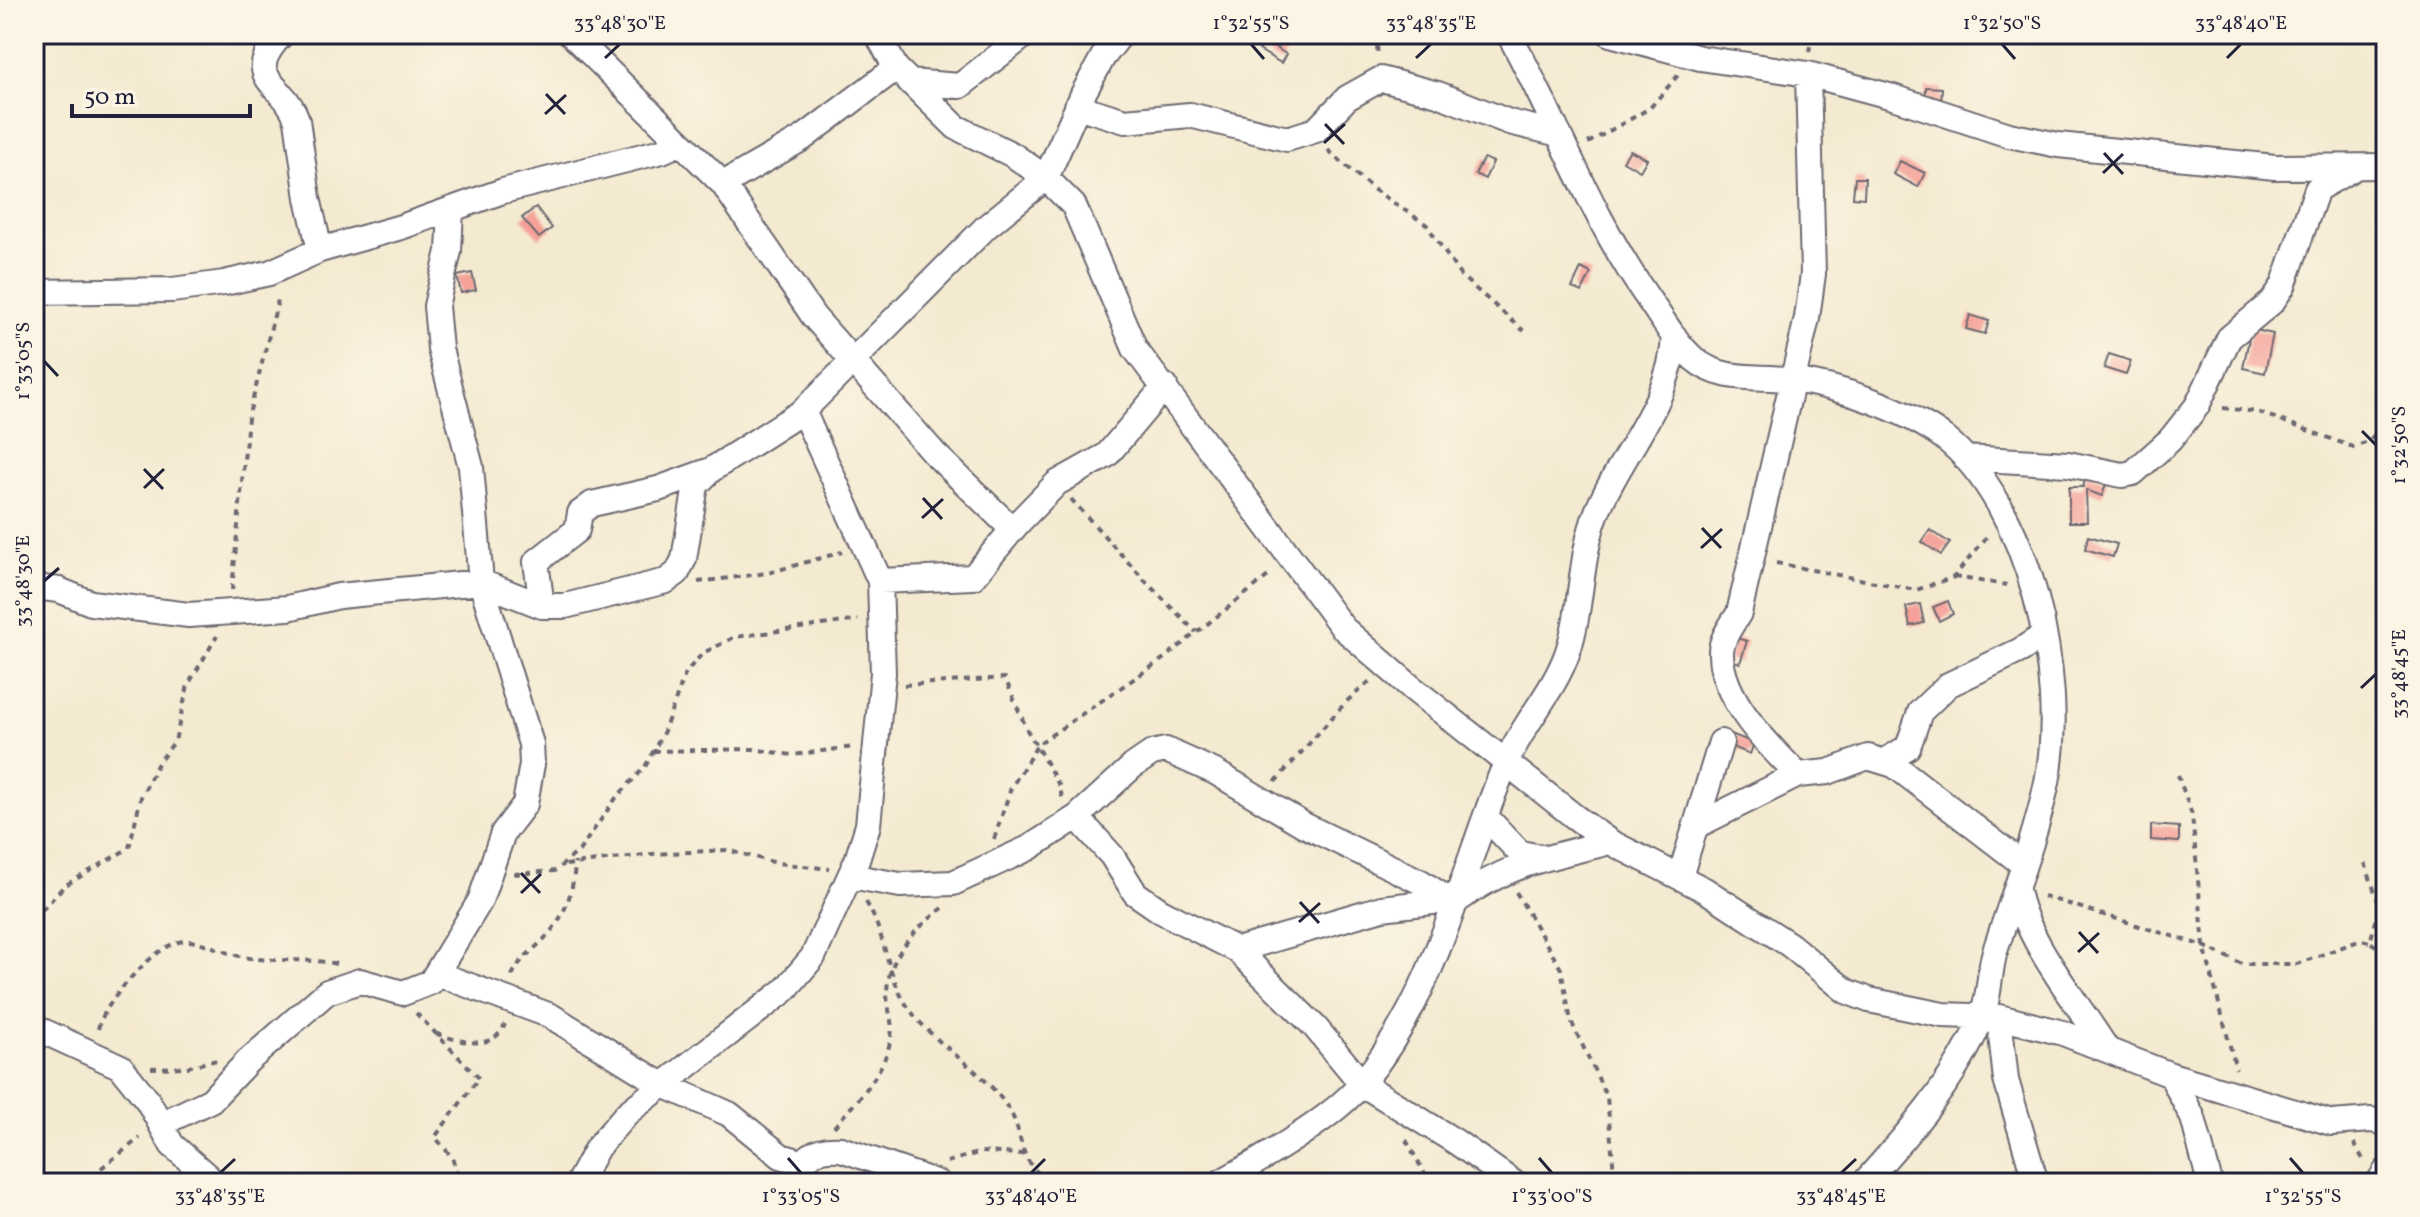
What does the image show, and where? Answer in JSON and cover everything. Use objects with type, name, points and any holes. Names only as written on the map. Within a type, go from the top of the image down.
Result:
[{"type":"street","points":[[282,34],[267,50],[265,73],[270,86],[294,112],[297,120],[308,198],[320,250]]},
{"type":"street","points":[[571,34],[723,184],[787,281],[934,453],[1012,529]]},
{"type":"street","points":[[877,34],[903,75],[956,127],[1013,155],[1046,178],[1074,206],[1135,349],[1343,628],[1506,763],[1610,842],[1680,877],[1790,945],[1846,991],[1869,1000],[1943,1015],[1991,1016],[2106,1048],[2171,1075],[2332,1123],[2386,1123]]},
{"type":"street","points":[[723,184],[903,75],[960,86],[1026,34]]},
{"type":"street","points":[[34,587],[59,590],[91,603],[174,615],[288,608],[339,596],[481,582],[542,606],[593,601],[666,581],[677,573],[684,559],[696,485],[711,470],[803,411],[986,227],[1046,178],[1077,106],[1103,57],[1121,34]]},
{"type":"street","points":[[1509,34],[1611,244],[1674,336],[1695,359],[1716,373],[1793,380],[1852,394],[1893,411],[1941,436],[1965,458],[1977,470],[2003,512],[2036,591],[2051,694],[2048,779],[2020,880],[1994,953],[1991,1016],[2036,1183]]},
{"type":"street","points":[[1610,34],[1691,56],[1808,74],[1893,97],[2009,135],[2058,145],[2275,167],[2386,166]]},
{"type":"street","points":[[1798,775],[1750,726],[1722,662],[1721,650],[1739,613],[1807,318],[1813,274],[1808,74]]},
{"type":"street","points":[[1077,106],[1125,121],[1190,115],[1267,137],[1287,139],[1316,130],[1347,98],[1381,79],[1438,94],[1564,144]]},
{"type":"street","points":[[34,292],[172,290],[224,283],[284,266],[320,250],[503,191],[553,181],[680,143]]},
{"type":"street","points":[[1965,458],[2068,464],[2122,475],[2133,473],[2151,459],[2197,406],[2222,349],[2272,302],[2283,286],[2317,189],[2358,166]]},
{"type":"street","points":[[161,1124],[211,1100],[248,1061],[327,992],[360,981],[403,993],[422,988],[438,974],[488,880],[498,842],[525,804],[532,764],[522,707],[481,582],[471,467],[440,349],[436,306],[449,251],[451,210]]},
{"type":"street","points":[[1219,1183],[1324,1118],[1362,1084],[1417,994],[1506,763],[1566,655],[1596,514],[1647,418],[1672,360],[1674,336]]},
{"type":"street","points":[[880,581],[973,577],[1012,529],[1057,483],[1107,455],[1165,386]]},
{"type":"street","points":[[578,1183],[597,1148],[627,1113],[785,990],[813,957],[851,875],[868,825],[881,688],[884,623],[880,581],[803,411]]},
{"type":"street","points":[[542,606],[536,562],[577,530],[583,510],[592,504],[658,489],[711,470]]},
{"type":"street","points":[[1885,761],[1908,747],[1920,712],[1948,685],[2021,650],[2044,635]]},
{"type":"street","points":[[1680,877],[1721,742]]},
{"type":"street","points":[[851,875],[926,886],[953,883],[983,871],[1073,819],[1133,766],[1152,753],[1166,750],[1215,772],[1333,841],[1454,901]]},
{"type":"street","points":[[1696,826],[1798,775],[1828,772],[1868,757],[1885,761],[2020,880],[2020,905],[2038,941],[2106,1048]]},
{"type":"street","points":[[1487,818],[1520,853],[1542,857]]},
{"type":"street","points":[[1073,819],[1112,856],[1127,884],[1145,902],[1237,950],[1315,1027],[1362,1084],[1456,1142],[1514,1183]]},
{"type":"street","points":[[1237,950],[1382,908],[1454,901],[1484,880],[1510,869],[1542,857],[1610,842]]},
{"type":"street","points":[[438,974],[551,1016],[661,1084],[729,1114],[773,1152],[802,1166],[827,1148],[841,1149],[932,1181]]},
{"type":"street","points":[[1864,1183],[1948,1081],[1991,1016]]},
{"type":"street","points":[[34,1027],[119,1065],[161,1124],[172,1145],[215,1183]]},
{"type":"street","points":[[2171,1075],[2193,1118],[2210,1183]]},
{"type":"path","points":[[1564,144],[1650,108],[1691,56]]},
{"type":"path","points":[[1306,134],[1373,189],[1427,225],[1460,275],[1524,331]]},
{"type":"path","points":[[34,919],[64,886],[129,848],[141,797],[158,763],[175,741],[188,685],[212,650],[235,577],[248,418],[284,266]]},
{"type":"path","points":[[2197,406],[2258,412],[2353,447],[2369,442],[2386,418]]},
{"type":"path","points":[[1057,483],[1146,582],[1196,632]]},
{"type":"path","points":[[1954,577],[1989,535],[2003,512]]},
{"type":"path","points":[[666,581],[768,573],[828,553],[868,552]]},
{"type":"path","points":[[983,871],[1011,788],[1038,744],[1163,659],[1293,557]]},
{"type":"path","points":[[1749,559],[1840,573],[1903,590],[1916,590],[1954,577],[2036,591]]},
{"type":"path","points":[[488,880],[521,872],[555,871],[575,856],[609,813],[616,798],[645,767],[686,672],[703,653],[724,640],[844,621],[884,623]]},
{"type":"path","points":[[1261,799],[1346,702],[1368,682],[1390,670]]},
{"type":"path","points":[[881,688],[1003,677],[1059,785],[1073,819]]},
{"type":"path","points":[[653,751],[753,749],[792,755],[877,743]]},
{"type":"path","points":[[2178,775],[2192,815],[2204,946],[2243,1095]]},
{"type":"path","points":[[566,865],[652,854],[727,850],[777,863],[851,875],[879,929],[890,972],[913,1014],[943,1048],[1006,1105],[1023,1154],[1032,1168],[1050,1183]]},
{"type":"path","points":[[437,1034],[464,1042],[490,1041],[504,1026],[515,969],[546,937],[568,902],[575,856]]},
{"type":"path","points":[[2365,863],[2380,907],[2370,942]]},
{"type":"path","points":[[1510,869],[1525,912],[1561,969],[1571,1021],[1607,1097],[1615,1183]]},
{"type":"path","points":[[2020,880],[2079,910],[2204,946],[2223,958],[2268,966],[2313,960],[2350,944],[2370,942],[2386,953]]},
{"type":"path","points":[[802,1166],[881,1068],[894,1029],[887,992],[890,972],[906,941],[948,904]]},
{"type":"path","points":[[248,1061],[227,1059],[187,1067],[119,1065],[98,1025],[127,982],[157,953],[181,941],[193,941],[244,957],[332,963],[384,986],[479,1078],[435,1137],[452,1157],[460,1183]]},
{"type":"path","points":[[2343,1122],[2378,1175]]},
{"type":"path","points":[[82,1183],[161,1124]]},
{"type":"path","points":[[932,1181],[951,1160],[981,1152],[1023,1154]]},
{"type":"building","points":[[1265,41],[1286,54],[1281,63],[1259,50]]},
{"type":"building","points":[[1926,87],[1942,88],[1940,119],[1924,118]]},
{"type":"building","points":[[1630,150],[1647,159],[1640,171],[1623,161]]},
{"type":"building","points":[[1484,158],[1493,162],[1485,179],[1475,174]]},
{"type":"building","points":[[1900,161],[1925,173],[1918,187],[1893,174]]},
{"type":"building","points":[[1855,178],[1865,178],[1864,198],[1853,197]]},
{"type":"building","points":[[536,207],[552,228],[539,238],[522,218]]},
{"type":"building","points":[[1581,268],[1591,273],[1582,292],[1572,288]]},
{"type":"building","points":[[472,273],[476,290],[461,293],[457,276]]},
{"type":"building","points":[[1970,315],[1989,321],[1985,334],[1966,329]]},
{"type":"building","points":[[2251,329],[2273,334],[2265,373],[2243,368]]},
{"type":"building","points":[[2109,354],[2131,361],[2126,375],[2104,368]]},
{"type":"building","points":[[2087,474],[2107,481],[2102,496],[2086,490],[2087,522],[2069,522],[2069,487],[2083,487]]},
{"type":"building","points":[[1930,530],[1950,543],[1941,555],[1922,542]]},
{"type":"building","points":[[2088,536],[2117,544],[2113,557],[2085,549]]},
{"type":"building","points":[[1948,601],[1953,614],[1939,621],[1933,607]]},
{"type":"building","points":[[1920,604],[1924,623],[1910,626],[1906,607]]},
{"type":"building","points":[[1736,638],[1747,641],[1740,663],[1728,659]]},
{"type":"building","points":[[1731,734],[1754,743],[1750,754],[1727,745]]},
{"type":"building","points":[[2151,825],[2179,827],[2179,842],[2151,840]]}]
